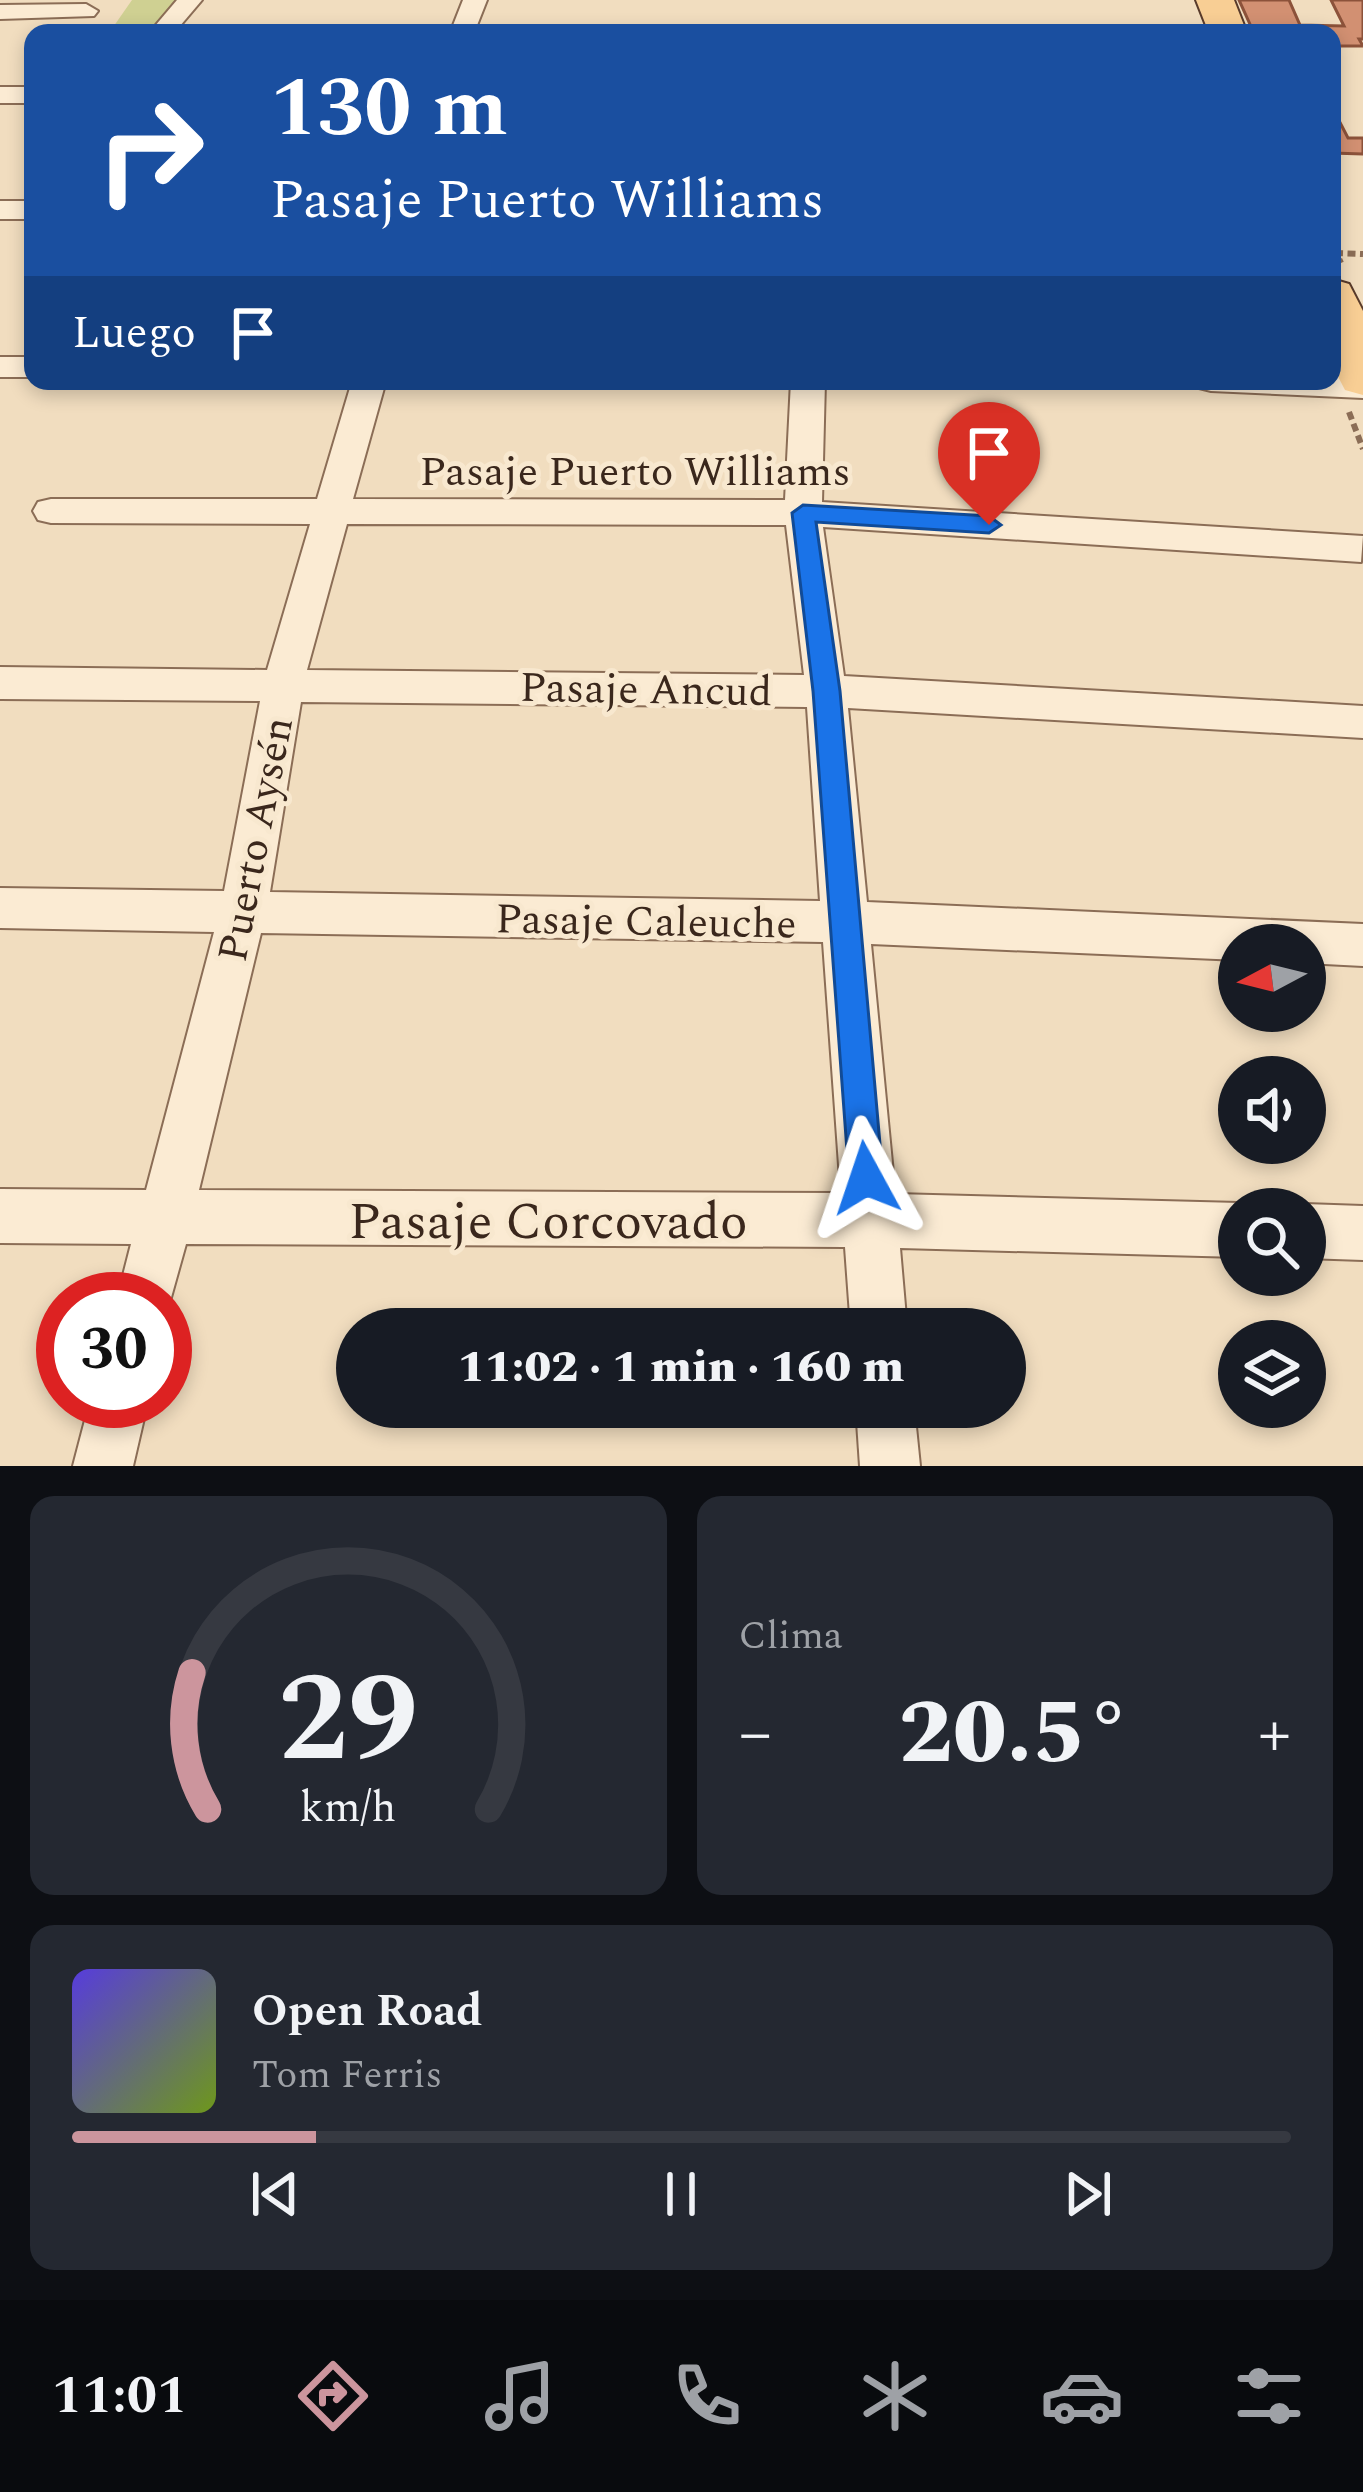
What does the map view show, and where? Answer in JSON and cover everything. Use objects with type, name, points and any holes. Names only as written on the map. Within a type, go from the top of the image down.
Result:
[{"type":"main road","points":[[1341,320],[1363,383]]},
{"type":"street","points":[[169,24],[190,0]]},
{"type":"street","points":[[0,11],[86,10]]},
{"type":"street","name":"Puerto Aysén","points":[[153,1272],[243,915],[283,683],[367,390]]},
{"type":"street","points":[[808,390],[803,513],[826,691],[877,1308]]},
{"type":"street","name":"Pasaje Puerto Williams","points":[[51,511],[803,513],[1360,549]]},
{"type":"street","name":"Pasaje Ancud","points":[[0,683],[826,691],[1363,722]]},
{"type":"street","name":"Pasaje Caleuche","points":[[0,908],[845,922],[1363,945]]},
{"type":"street","name":"Pasaje Corcovado","points":[[0,1216],[870,1220],[1218,1228]]},
{"type":"street","points":[[1326,1232],[1363,1233]]},
{"type":"street","points":[[103,1466],[112,1428]]},
{"type":"street","points":[[887,1428],[890,1466]]},
{"type":"green space","points":[[132,0],[179,0],[159,24],[115,24]]},
{"type":"building","points":[[1239,0],[1289,0],[1300,24],[1250,24]]},
{"type":"building","points":[[1331,0],[1363,0],[1363,39],[1359,39],[1363,46],[1341,46],[1344,26]]},
{"type":"building","points":[[1341,124],[1348,138],[1363,138],[1363,154],[1341,153]]},
{"type":"route","points":[[866,1178],[826,691],[803,513],[989,525]]}]
